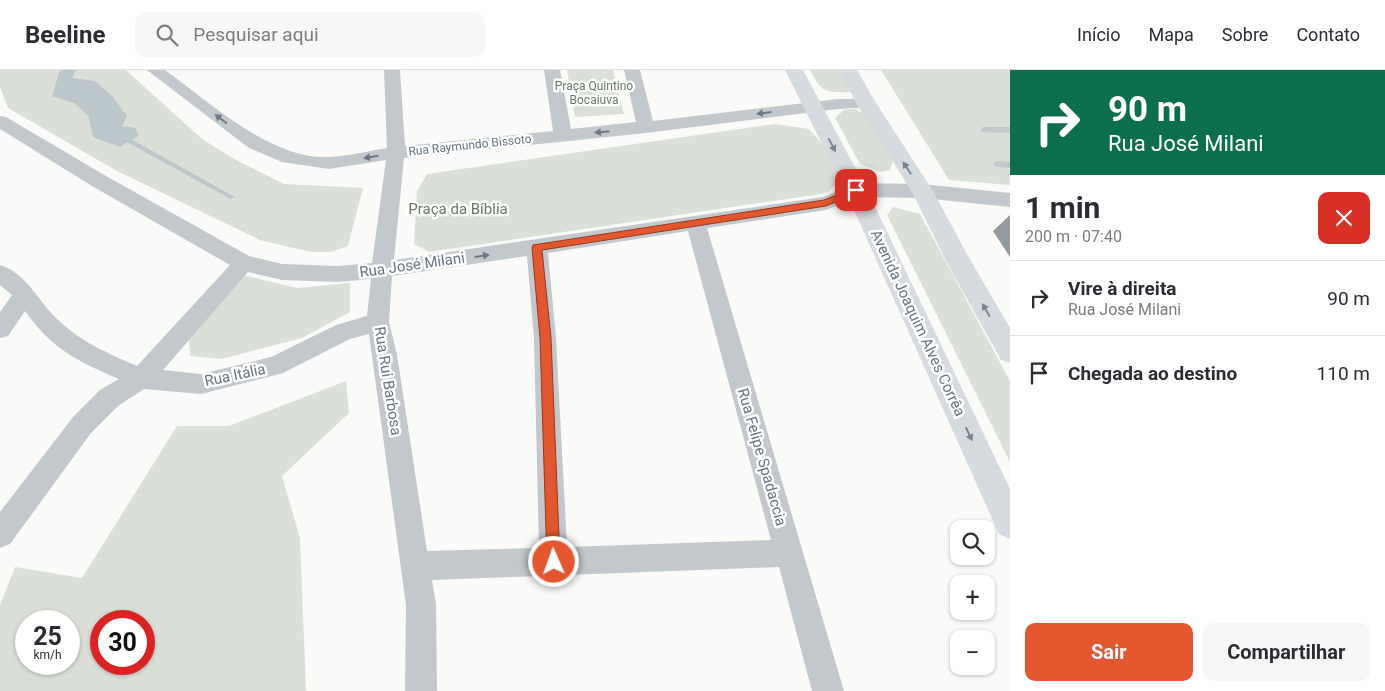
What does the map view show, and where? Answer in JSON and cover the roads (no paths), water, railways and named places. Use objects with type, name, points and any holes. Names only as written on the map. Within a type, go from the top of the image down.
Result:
[{"type":"main road","name":"Avenida Joaquim Alves Corrêa","points":[[794,70],[856,190],[1010,523]]},
{"type":"main road","points":[[848,70],[866,103],[922,191],[958,261],[1010,352]]},
{"type":"street","name":"Rua Raymundo Bissoto","points":[[155,70],[255,144],[288,158],[329,163],[396,153],[646,127],[812,107],[866,103]]},
{"type":"street","name":"Rua Rui Barbosa","points":[[391,70],[396,153],[382,270],[378,322],[385,356],[421,605],[421,691]]},
{"type":"street","points":[[552,70],[563,136]]},
{"type":"street","points":[[632,70],[646,127]]},
{"type":"street","name":"Rua José Milani","points":[[0,121],[99,181],[244,263],[282,272],[338,274],[382,270],[537,248],[826,203],[856,190]]},
{"type":"street","points":[[856,190],[922,191],[1010,200]]},
{"type":"street","name":"Rua Felipe Spadaccia","points":[[696,223],[828,691]]},
{"type":"street","points":[[537,248],[545,338],[554,562]]},
{"type":"street","points":[[0,534],[82,425],[109,398],[142,378],[244,263]]},
{"type":"street","name":"Rua Itália","points":[[0,274],[25,294],[46,323],[75,348],[142,378],[202,384],[276,366],[344,332],[378,322]]},
{"type":"street","points":[[0,329],[25,294]]},
{"type":"street","points":[[416,566],[790,553]]},
{"type":"lane","points":[[984,130],[1010,130]]},
{"type":"lane","points":[[997,164],[1010,165]]},
{"type":"waterway","points":[[122,136],[231,197]]},
{"type":"park label","name":"Praça Quintino Bocaiuva","points":[[594,93]]},
{"type":"park label","name":"Praça da Bíblia","points":[[458,209]]}]
